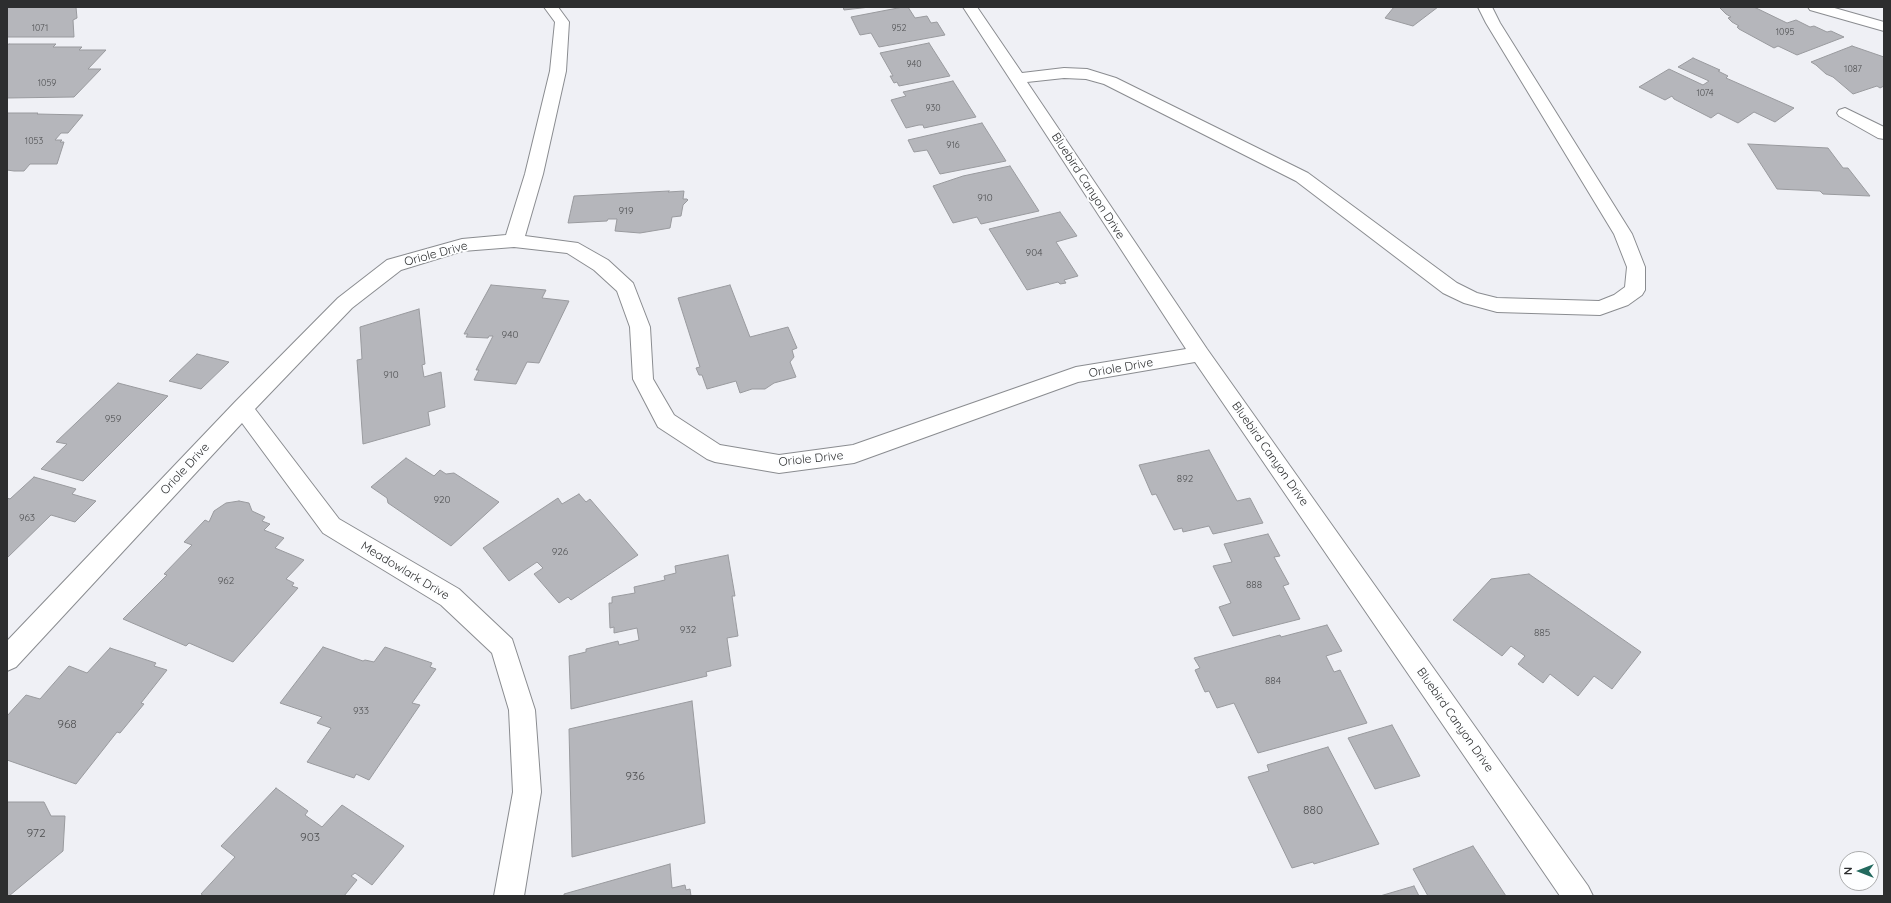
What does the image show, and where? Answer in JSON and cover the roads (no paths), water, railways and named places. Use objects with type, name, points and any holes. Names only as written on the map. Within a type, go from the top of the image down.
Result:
[{"type":"street","points":[[514,241],[534,174],[558,71],[562,22],[551,7]]},
{"type":"street","name":"Bluebird Canyon Drive","points":[[970,7],[1200,354],[1578,896]]},
{"type":"street","points":[[1017,78],[1064,73],[1087,74],[1110,81],[1302,177],[1450,288],[1471,298],[1497,305],[1600,308],[1621,300],[1635,290],[1636,267],[1623,234],[1493,23],[1485,7]]},
{"type":"street","points":[[1815,7],[1884,27]]},
{"type":"street","points":[[1845,113],[1884,134]]},
{"type":"street","name":"Oriole Drive","points":[[7,659],[243,408],[345,303],[394,265],[462,245],[514,241],[571,247],[601,265],[626,288],[640,327],[643,379],[666,421],[715,453],[779,464],[854,454],[1076,375],[1200,354]]},
{"type":"street","name":"Meadowlark Drive","points":[[243,408],[331,526],[450,597],[503,647],[522,710],[527,792],[509,896]]}]
